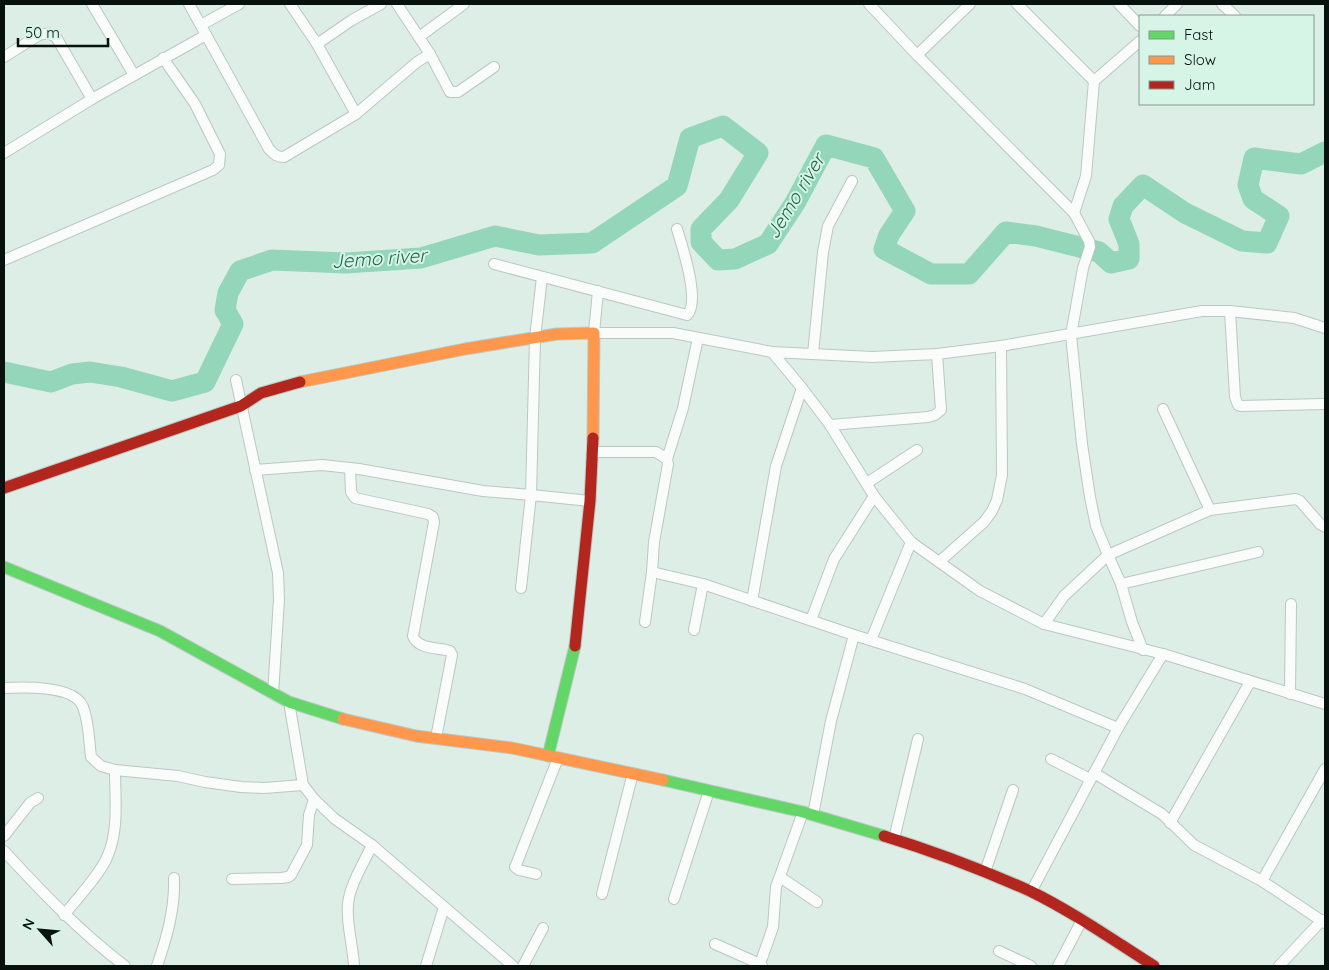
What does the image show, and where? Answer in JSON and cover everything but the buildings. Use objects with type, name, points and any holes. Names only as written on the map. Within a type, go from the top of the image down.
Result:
[{"type":"street","points":[[92,4],[134,75]]},
{"type":"street","points":[[189,4],[274,155],[284,157],[356,114],[417,62],[430,54]]},
{"type":"street","points":[[4,153],[92,98],[163,58],[239,4]]},
{"type":"street","points":[[290,4],[318,44],[356,114]]},
{"type":"street","points":[[318,44],[352,20],[381,4]]},
{"type":"street","points":[[397,4],[430,54],[450,92],[458,92],[494,67]]},
{"type":"street","points":[[419,38],[464,4]]},
{"type":"street","points":[[869,4],[1074,213],[1089,241],[1090,247],[1083,268],[1071,335],[1082,444],[1096,526],[1121,584],[1132,622],[1143,650]]},
{"type":"street","points":[[917,55],[970,4]]},
{"type":"street","points":[[1017,4],[1094,81]]},
{"type":"street","points":[[1119,4],[1139,25]]},
{"type":"street","points":[[1166,15],[1177,4]]},
{"type":"street","points":[[1222,4],[1234,15]]},
{"type":"street","points":[[4,56],[39,35],[45,33],[52,34],[56,37],[92,98]]},
{"type":"street","points":[[1074,213],[1086,176],[1094,81],[1139,42]]},
{"type":"street","points":[[4,260],[213,170],[219,165],[220,154],[195,104],[163,58]]},
{"type":"street","points":[[814,354],[826,234],[828,226],[852,181]]},
{"type":"street","points":[[494,264],[687,315],[690,310],[691,278],[677,229]]},
{"type":"street","points":[[521,588],[531,495],[535,338],[542,277]]},
{"type":"street","points":[[536,874],[519,870],[515,867],[553,757],[577,639],[593,452],[594,333],[598,291]]},
{"type":"street","points":[[4,488],[241,406],[261,393],[305,380],[455,351],[557,334],[673,333],[772,352],[872,357],[936,354],[1001,346],[1202,311],[1230,311],[1294,318],[1325,328]]},
{"type":"street","points":[[1230,311],[1235,397],[1238,405],[1325,404]]},
{"type":"street","points":[[645,622],[654,542],[668,464],[667,459],[683,408],[698,338]]},
{"type":"street","points":[[939,562],[984,522],[997,500],[1002,475],[1001,346]]},
{"type":"street","points":[[772,352],[830,425],[874,496],[911,542],[980,591],[1044,624],[1164,654],[1325,704]]},
{"type":"street","points":[[830,425],[928,416],[938,413],[941,410],[936,354]]},
{"type":"street","points":[[236,380],[278,573],[279,599],[273,694]]},
{"type":"street","points":[[752,601],[776,466],[802,388]]},
{"type":"street","points":[[1163,409],[1210,510]]},
{"type":"street","points":[[867,483],[917,450]]},
{"type":"street","points":[[593,452],[656,452],[667,459]]},
{"type":"street","points":[[255,470],[322,465],[350,468],[483,491],[590,501]]},
{"type":"street","points":[[350,468],[351,492],[355,498],[428,514],[434,517],[425,578],[413,636],[415,641],[420,644],[450,651],[452,655],[436,738]]},
{"type":"street","points":[[811,620],[834,559],[874,496]]},
{"type":"street","points":[[1044,624],[1064,596],[1108,555],[1210,510],[1296,499],[1325,527]]},
{"type":"street","points":[[871,640],[911,542]]},
{"type":"street","points":[[1121,584],[1258,552]]},
{"type":"street","points":[[4,567],[160,631],[289,702],[360,724],[436,738],[512,748],[633,774],[808,814],[894,839],[986,872],[1031,892],[1082,920],[1154,966]]},
{"type":"street","points":[[652,572],[703,584],[1025,689],[1118,728]]},
{"type":"street","points":[[694,630],[703,584]]},
{"type":"street","points":[[1290,694],[1291,604]]},
{"type":"street","points":[[715,944],[761,965],[772,935],[776,887],[808,814],[854,634]]},
{"type":"street","points":[[1031,892],[1118,728],[1164,654]]},
{"type":"street","points":[[1170,823],[1250,682]]},
{"type":"street","points":[[4,688],[27,687],[70,694],[79,700],[85,713],[91,757],[102,766],[115,770],[178,776],[241,788],[303,785]]},
{"type":"street","points":[[289,702],[303,785],[314,799],[335,819],[372,845],[512,966]]},
{"type":"street","points":[[894,839],[918,739]]},
{"type":"street","points":[[1051,759],[1092,776],[1162,814],[1194,845],[1262,881],[1324,921],[1279,966]]},
{"type":"street","points":[[1262,881],[1325,769]]},
{"type":"street","points":[[64,915],[108,856],[113,839],[115,820],[115,770]]},
{"type":"street","points":[[602,894],[633,774]]},
{"type":"street","points":[[986,872],[1013,790]]},
{"type":"street","points":[[674,899],[709,791]]},
{"type":"street","points":[[4,836],[30,804],[38,798]]},
{"type":"street","points":[[232,879],[281,878],[291,875],[307,846],[309,815],[314,799]]},
{"type":"street","points":[[354,966],[348,902],[352,887],[372,845]]},
{"type":"street","points":[[4,851],[64,915],[125,966]]},
{"type":"street","points":[[780,877],[817,902]]},
{"type":"street","points":[[157,966],[167,938],[172,913],[175,897],[174,878]]},
{"type":"street","points":[[426,966],[444,907]]},
{"type":"street","points":[[1058,966],[1082,920]]},
{"type":"street","points":[[523,966],[542,928]]},
{"type":"street","points":[[999,952],[1031,966]]},
{"type":"waterway","name":"Jemo river","points":[[4,372],[51,382],[72,374],[90,372],[121,377],[172,391],[205,382],[233,324],[225,310],[228,293],[240,271],[272,260],[346,263],[421,258],[495,236],[539,245],[592,243],[677,186],[690,138],[723,126],[758,153],[729,200],[701,229],[701,242],[718,260],[735,259],[768,244],[795,203],[826,145],[874,158],[905,211],[889,235],[884,249],[931,274],[969,274],[1006,232],[1036,236],[1099,252],[1111,263],[1129,259],[1129,244],[1119,219],[1123,206],[1143,185],[1185,213],[1242,241],[1267,243],[1279,216],[1253,199],[1248,185],[1254,158],[1301,164],[1325,152]]},
{"type":"traffic: fast","points":[[4,567],[160,631],[289,702],[343,719]]},
{"type":"traffic: fast","points":[[548,756],[575,646]]},
{"type":"traffic: fast","points":[[663,780],[803,812],[884,836]]},
{"type":"traffic: slow","points":[[300,382],[465,349],[557,334],[594,333],[593,438]]},
{"type":"traffic: slow","points":[[343,719],[416,736],[512,748],[663,780]]},
{"type":"traffic: jam","points":[[4,488],[241,406],[261,393],[300,382]]},
{"type":"traffic: jam","points":[[575,646],[590,501],[593,438]]},
{"type":"traffic: jam","points":[[884,836],[958,861],[1030,891],[1077,917],[1154,966]]}]
